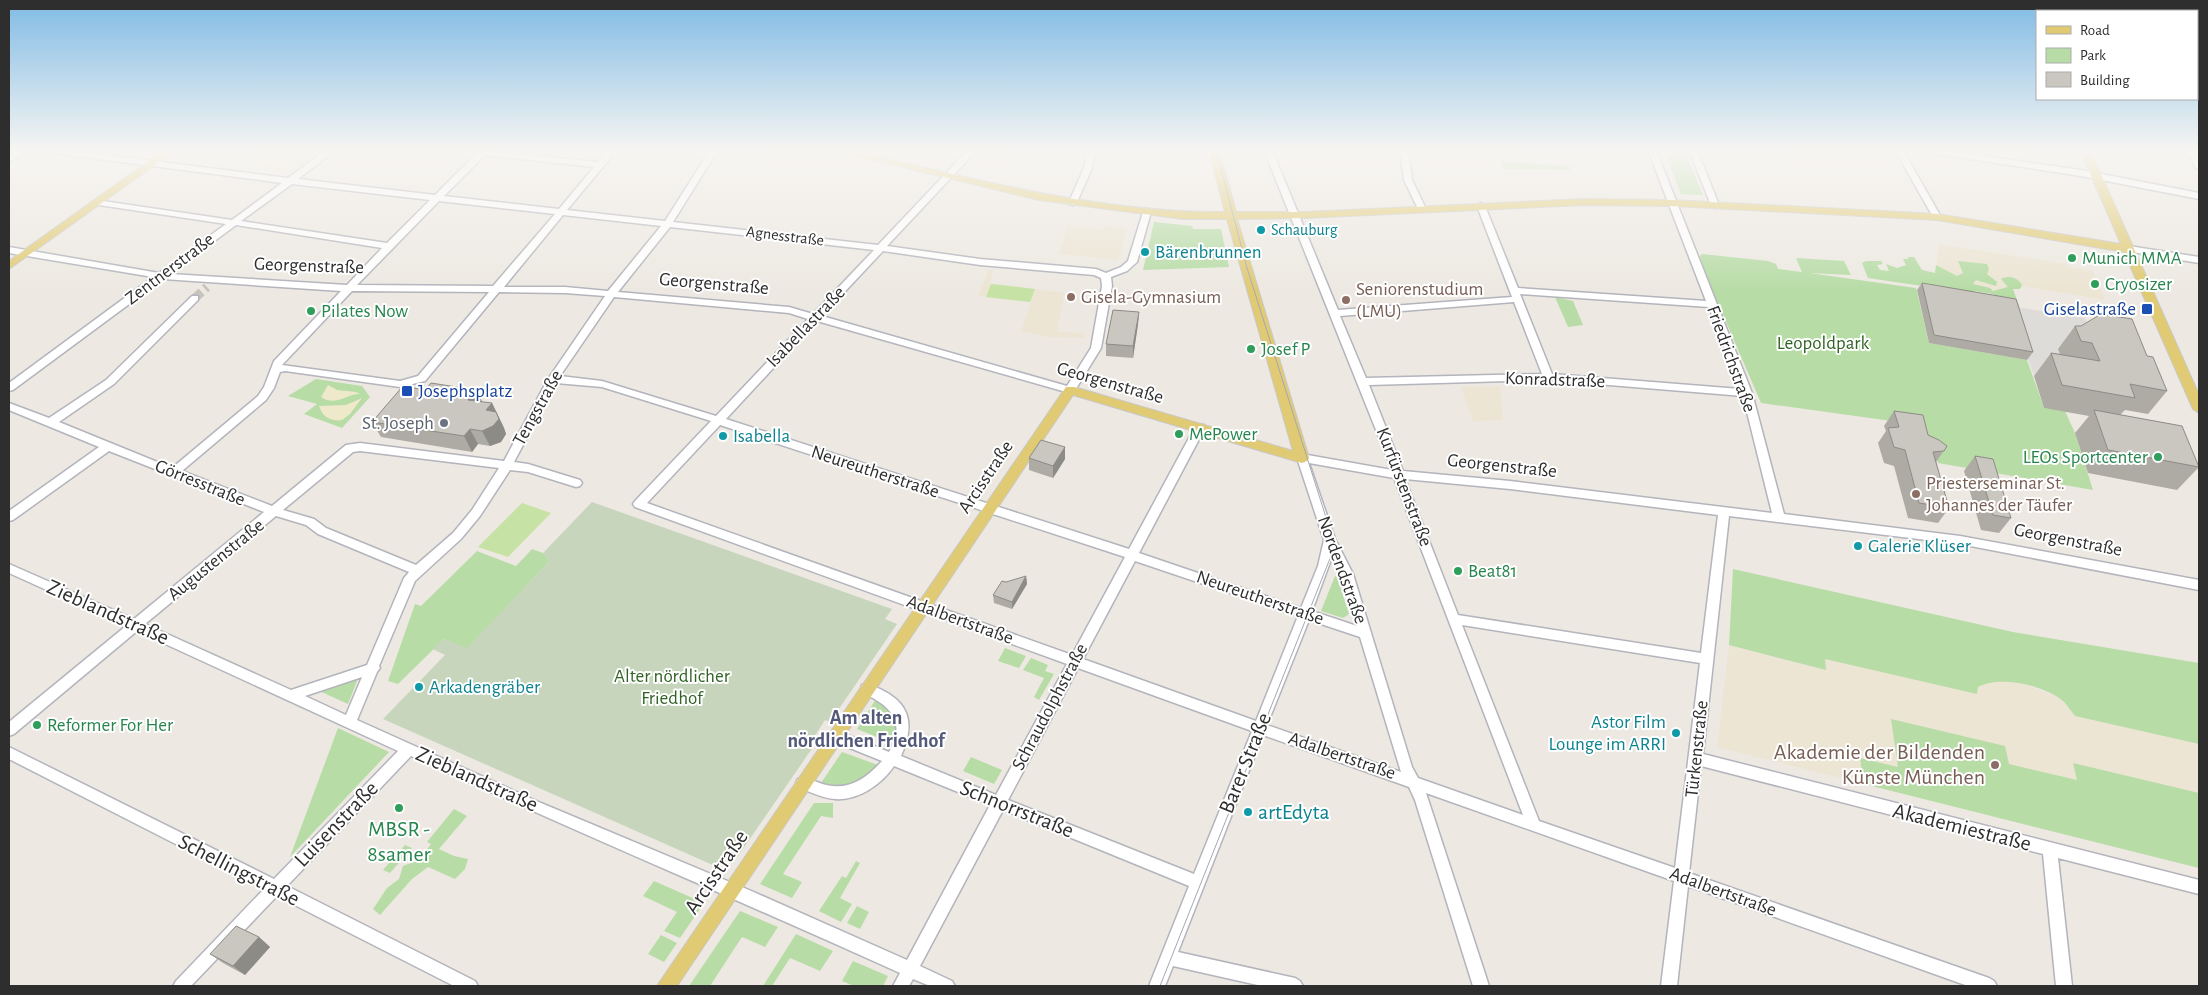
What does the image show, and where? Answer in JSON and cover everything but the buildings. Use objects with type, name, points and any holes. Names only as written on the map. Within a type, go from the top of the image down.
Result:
[{"type":"main road","points":[[9,266],[107,196]]},
{"type":"main road","points":[[1037,196],[1183,216],[1295,215],[1585,202],[1715,205],[1937,217],[2129,249]]},
{"type":"main road","name":"Nordendstraße","points":[[1226,196],[1302,458]]},
{"type":"main road","points":[[2105,196],[2199,409]]},
{"type":"main road","name":"Georgenstraße","points":[[1070,390],[1302,458]]},
{"type":"main road","name":"Arcisstraße","points":[[666,986],[1070,390]]},
{"type":"street","name":"Zentnerstraße","points":[[9,388],[268,196]]},
{"type":"street","name":"Agnesstraße","points":[[434,196],[668,222],[980,262],[1096,272],[1106,276]]},
{"type":"street","points":[[274,370],[285,368],[410,384],[426,374],[573,196]]},
{"type":"street","name":"Tengstraße","points":[[350,721],[374,668],[406,584],[418,570],[468,524],[507,465],[553,379],[611,294],[668,222],[684,196]]},
{"type":"street","name":"Isabellastraße","points":[[639,504],[930,196]]},
{"type":"street","points":[[1074,202],[1076,196]]},
{"type":"street","name":"Kurfürstenstraße","points":[[1287,196],[1363,382],[1534,825]]},
{"type":"street","points":[[1416,196],[1422,209]]},
{"type":"street","name":"Friedrichstraße","points":[[1670,196],[1710,304],[1747,393],[1779,518]]},
{"type":"street","points":[[1712,196],[1715,205]]},
{"type":"street","points":[[1925,196],[1937,217]]},
{"type":"street","points":[[174,472],[262,398],[268,388],[274,370],[389,246],[439,197]]},
{"type":"street","points":[[99,202],[389,246]]},
{"type":"street","points":[[1481,206],[1548,377]]},
{"type":"street","points":[[1106,276],[1124,269],[1132,262],[1147,212]]},
{"type":"street","points":[[2129,249],[2199,260]]},
{"type":"street","name":"Georgenstraße","points":[[9,250],[210,283],[350,288],[565,290],[756,306],[815,316],[1070,390]]},
{"type":"street","name":"Arcisstraße","points":[[1070,390],[1097,344],[1108,286],[1106,276]]},
{"type":"street","points":[[1335,312],[1516,295],[1710,304]]},
{"type":"street","points":[[52,422],[110,382],[196,298]]},
{"type":"street","name":"Konradstraße","points":[[1363,382],[1548,377],[1747,393]]},
{"type":"street","name":"Neureutherstraße","points":[[553,379],[611,387],[1132,555],[1365,634]]},
{"type":"street","name":"Görresstraße","points":[[9,406],[254,505],[277,510],[310,522],[322,531],[418,570]]},
{"type":"street","name":"Schraudolphstraße","points":[[901,986],[1200,428]]},
{"type":"street","points":[[9,517],[108,446]]},
{"type":"street","name":"Augustenstraße","points":[[9,730],[277,510],[342,453],[354,447],[507,465]]},
{"type":"street","name":"Georgenstraße","points":[[1302,458],[1399,474],[1510,485],[1960,540],[2199,585]]},
{"type":"street","name":"Nordendstraße","points":[[1302,458],[1329,539],[1347,574],[1406,768],[1422,799],[1481,986]]},
{"type":"street","points":[[507,465],[536,469],[576,483]]},
{"type":"street","name":"Adalbertstraße","points":[[639,504],[1260,728],[1989,986]]},
{"type":"street","name":"Türkenstraße","points":[[1669,986],[1697,759],[1706,659],[1724,512]]},
{"type":"street","name":"Barer Straße","points":[[1157,986],[1328,555],[1329,539]]},
{"type":"street","name":"Zieblandstraße","points":[[9,568],[292,694],[536,806],[947,986]]},
{"type":"street","points":[[1454,619],[1706,659]]},
{"type":"street","points":[[292,694],[374,668]]},
{"type":"street","points":[[803,783],[835,793],[853,791],[876,779],[892,758],[901,738],[902,718],[895,707],[867,689]]},
{"type":"street","name":"Schnorrstraße","points":[[835,736],[1198,883]]},
{"type":"street","name":"Luisenstraße","points":[[181,986],[409,748]]},
{"type":"street","name":"Schellingstraße","points":[[9,753],[470,986]]},
{"type":"street","name":"Akademiestraße","points":[[1697,759],[2199,887]]},
{"type":"street","points":[[2050,850],[2064,986]]},
{"type":"street","points":[[1168,957],[1295,986]]},
{"type":"shaded area","points":[[1068,226],[1103,230],[1105,226],[1127,228],[1118,260],[1059,254]]},
{"type":"shaded area","points":[[1939,244],[2066,264],[2069,267],[2093,271],[2105,300],[2015,285],[2003,291],[1969,286],[1936,273]]},
{"type":"shaded area","points":[[989,269],[994,270],[990,283],[1064,293],[1057,332],[1084,333],[1084,338],[1048,337],[1021,331],[1031,302],[978,296]]},
{"type":"shaded area","points":[[2010,306],[2085,318],[2090,330],[2075,382],[2034,376]]},
{"type":"shaded area","points":[[1500,386],[1503,420],[1473,421],[1461,387]]},
{"type":"shaded area","name":"Akademie der Bildenden Künste München","points":[[1729,645],[1825,670],[1825,659],[1977,693],[1978,687],[1987,682],[2000,680],[2020,683],[2062,700],[2075,716],[2199,744],[2199,868],[1717,747]]},
{"type":"green space","points":[[1154,222],[1192,226],[1193,229],[1221,229],[1229,267],[1143,270]]},
{"type":"green space","name":"Leopoldpark","points":[[1702,254],[1768,261],[1776,264],[1778,269],[1802,272],[1796,258],[1844,261],[1851,275],[1809,273],[1916,288],[1929,343],[2027,360],[2044,408],[2065,411],[2075,433],[2093,490],[1938,463],[1925,434],[1913,424],[1761,403],[1702,266],[1700,256]]},
{"type":"green space","points":[[1908,257],[1914,257],[1922,270],[1935,273],[1936,265],[1957,276],[1963,273],[1958,261],[1987,264],[1989,269],[1987,274],[1997,282],[1996,286],[1976,280],[1973,284],[1990,288],[1993,291],[2008,287],[2001,279],[2007,277],[2020,282],[2022,285],[2020,289],[2013,289],[2022,314],[1996,299],[1993,294],[1975,291],[1973,298],[1936,288],[1868,278],[1862,263],[1866,261],[1881,261],[1883,264],[1877,265],[1880,270],[1889,271],[1886,264],[1897,268],[1906,265],[1903,259],[1908,259]]},
{"type":"green space","points":[[991,284],[1035,289],[1030,302],[986,297]]},
{"type":"green space","points":[[1555,297],[1573,301],[1583,325],[1568,327]]},
{"type":"green space","points":[[316,379],[362,386],[370,397],[342,428],[304,414],[317,404],[288,396]]},
{"type":"green space","name":"Alter nördlicher Friedhof","points":[[592,502],[892,609],[885,619],[897,624],[830,722],[825,720],[809,745],[813,747],[736,859],[724,854],[715,866],[383,719],[445,655],[433,649],[444,639],[467,648],[550,561],[543,553]]},
{"type":"green space","points":[[522,503],[551,513],[508,557],[478,547]]},
{"type":"green space","points":[[532,549],[543,553],[550,561],[467,649],[444,639],[398,684],[388,681],[415,604],[421,606],[477,551],[516,566]]},
{"type":"green space","points":[[1733,569],[2013,632],[2199,663],[2199,744],[2075,716],[2063,701],[2055,695],[2033,686],[1997,682],[1978,687],[1977,694],[1825,659],[1826,670],[1729,645]]},
{"type":"green space","points":[[1335,576],[1337,577],[1349,614],[1343,618],[1321,611]]},
{"type":"green space","points":[[1005,648],[1026,656],[1019,668],[998,661]]},
{"type":"green space","points":[[1031,658],[1048,665],[1045,671],[1054,674],[1039,700],[1034,697],[1044,678],[1023,670]]},
{"type":"green space","points":[[359,676],[348,704],[315,689]]},
{"type":"green space","points":[[876,699],[888,707],[895,717],[896,729],[892,743],[857,729]]},
{"type":"green space","points":[[1891,719],[2005,746],[2009,764],[2077,780],[2073,763],[2199,793],[2199,868],[1864,784],[1860,758],[1898,767]]},
{"type":"green space","points":[[338,728],[389,752],[290,857]]},
{"type":"green space","points":[[842,752],[878,765],[873,772],[860,781],[845,785],[821,783]]},
{"type":"green space","points":[[971,757],[1002,770],[994,784],[963,771]]},
{"type":"green space","points":[[814,803],[833,803],[833,818],[821,816],[783,874],[802,882],[792,898],[760,884]]},
{"type":"green space","points":[[454,809],[467,816],[439,849],[454,856],[468,859],[465,869],[455,879],[428,867],[412,879],[380,915],[373,909],[387,888],[399,879],[403,866],[419,860],[431,844],[427,842]]},
{"type":"green space","points":[[405,845],[412,848],[390,873],[383,870]]},
{"type":"green space","points":[[856,861],[860,863],[840,898],[852,904],[841,922],[819,911],[842,876],[846,878]]},
{"type":"green space","points":[[654,881],[704,903],[680,938],[664,931],[677,912],[643,896]]},
{"type":"green space","points":[[857,906],[869,912],[860,929],[847,923]]},
{"type":"green space","points":[[740,911],[778,927],[765,947],[742,937],[710,986],[689,986]]},
{"type":"green space","points":[[796,934],[833,951],[820,971],[790,958],[772,986],[763,986]]},
{"type":"green space","points":[[661,935],[677,943],[664,962],[648,954]]},
{"type":"green space","points":[[853,961],[888,976],[883,986],[854,986],[842,981]]},
{"type":"sand","points":[[328,385],[337,390],[360,394],[331,401],[326,400],[321,397]]},
{"type":"sand","points":[[362,398],[350,414],[342,420],[327,418],[319,406],[346,405]]},
{"type":"tunnel","points":[[195,298],[207,287]]},
{"type":"tram line","points":[[1160,986],[1331,556],[1330,530],[1247,268],[1228,196]]},
{"type":"place","name":"Schauburg","points":[[1261,230]]},
{"type":"place","name":"Bärenbrunnen","points":[[1145,252]]},
{"type":"place","name":"Munich MMA","points":[[2072,258]]},
{"type":"place","name":"Cryosizer","points":[[2095,284]]},
{"type":"place","name":"Gisela-Gymnasium","points":[[1071,297]]},
{"type":"place","name":"Seniorenstudium (LMU)","points":[[1346,300]]},
{"type":"place","name":"Giselastraße","points":[[2147,309]]},
{"type":"place","name":"Pilates Now","points":[[311,311]]},
{"type":"place","name":"Josef P","points":[[1251,349]]},
{"type":"place","name":"Josephsplatz","points":[[407,391]]},
{"type":"place","name":"St. Joseph","points":[[444,423]]},
{"type":"place","name":"MePower","points":[[1179,434]]},
{"type":"place","name":"Isabella","points":[[723,436]]},
{"type":"place","name":"LEOs Sportcenter","points":[[2158,457]]},
{"type":"place","name":"Priesterseminar St. Johannes der Täufer","points":[[1916,494]]},
{"type":"place","name":"Galerie Klüser","points":[[1858,546]]},
{"type":"place","name":"Beat81","points":[[1458,571]]},
{"type":"place","name":"Arkadengräber","points":[[419,687]]},
{"type":"place","name":"Reformer For Her","points":[[37,725]]},
{"type":"place","name":"Astor Film Lounge im ARRI","points":[[1676,733]]},
{"type":"place","name":"Akademie der Bildenden Künste München","points":[[1995,765]]},
{"type":"place","name":"MBSR - 8samer","points":[[399,808]]},
{"type":"place","name":"artEdyta","points":[[1248,812]]},
{"type":"district","name":"Am alten nördlichen Friedhof","points":[[866,730]]}]
